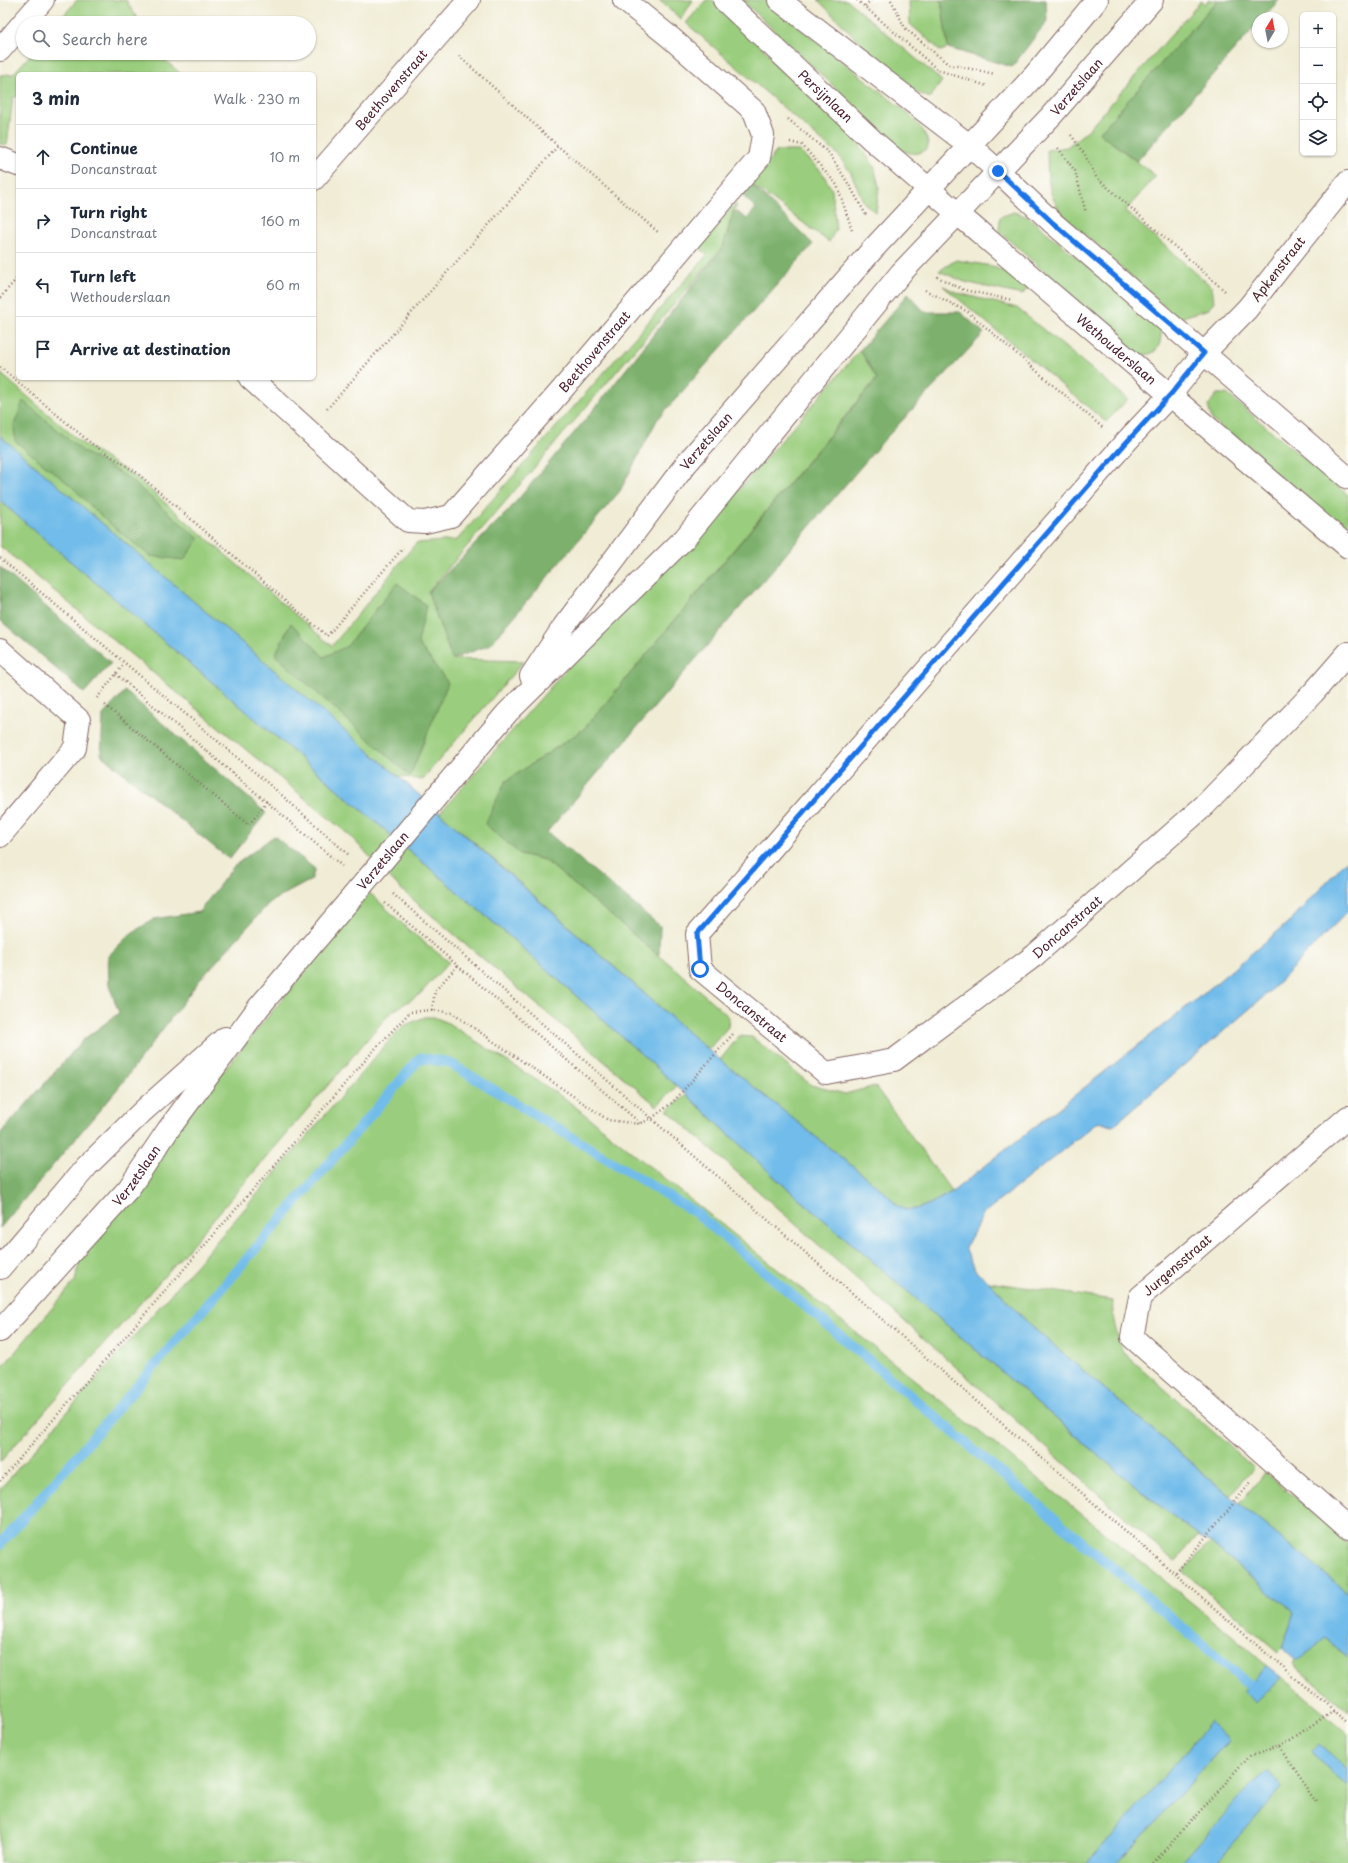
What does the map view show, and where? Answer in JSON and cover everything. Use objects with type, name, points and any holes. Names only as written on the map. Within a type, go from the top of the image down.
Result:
[{"type":"street","points":[[29,16],[43,0]]},
{"type":"street","name":"Beethovenstraat","points":[[316,177],[469,0]]},
{"type":"street","points":[[624,0],[671,38],[754,112],[763,135]]},
{"type":"street","name":"Persijnlaan","points":[[724,0],[872,140],[929,189]]},
{"type":"street","points":[[779,0],[969,146],[1053,223],[1348,478]]},
{"type":"street","name":"Verzetslaan","points":[[507,713],[564,626],[686,464],[873,249],[1021,90],[1097,0]]},
{"type":"street","name":"Verzetslaan","points":[[0,1331],[129,1188],[168,1130],[258,1008],[507,713],[685,538],[901,273],[1051,116],[1152,0]]},
{"type":"street","points":[[0,50],[16,31]]},
{"type":"street","name":"Beethovenstraat","points":[[252,380],[408,521],[425,522],[451,516],[560,392],[759,158],[763,135]]},
{"type":"street","points":[[0,158],[16,164]]},
{"type":"street","name":"Apkenstraat","points":[[1204,353],[1247,309],[1348,182]]},
{"type":"street","points":[[929,189],[958,214]]},
{"type":"street","name":"Wethouderslaan","points":[[958,214],[1171,394],[1348,547]]},
{"type":"street","name":"Doncanstraat","points":[[1204,353],[1171,394],[1124,445],[697,934],[700,969],[826,1073],[894,1060],[1034,956],[1193,816],[1313,693],[1348,653]]},
{"type":"street","points":[[0,650],[79,720],[75,748],[0,836]]},
{"type":"street","name":"Verzetslaan","points":[[0,1268],[87,1166],[143,1111],[258,1008]]},
{"type":"street","name":"Jurgensstraat","points":[[1348,1117],[1140,1297],[1132,1337],[1348,1528]]},
{"type":"path","points":[[865,6],[871,0]]},
{"type":"path","points":[[891,0],[905,28],[948,64],[1007,77],[1021,90]]},
{"type":"path","points":[[438,37],[558,146],[680,252]]},
{"type":"path","points":[[1051,116],[1069,132],[1085,155],[1096,177],[1247,309]]},
{"type":"path","points":[[763,135],[802,145],[838,184],[851,230],[873,249]]},
{"type":"path","points":[[309,430],[558,146]]},
{"type":"path","points":[[901,273],[917,287],[968,312],[1124,445]]},
{"type":"path","points":[[0,298],[16,279]]},
{"type":"path","points":[[0,367],[92,444],[136,472],[327,636],[425,522]]},
{"type":"path","points":[[0,558],[124,664],[277,791]]},
{"type":"path","points":[[79,720],[124,664]]},
{"type":"path","points":[[97,698],[249,825],[267,801]]},
{"type":"path","points":[[442,936],[1290,1674],[1348,1722]]},
{"type":"path","points":[[432,1010],[435,991],[458,965]]},
{"type":"path","points":[[0,1481],[375,1049],[410,1012],[432,1010],[452,1013],[608,1120],[640,1124],[652,1118],[673,1102],[725,1042]]},
{"type":"path","points":[[1176,1574],[1270,1459]]},
{"type":"path","points":[[1153,1863],[1250,1756],[1280,1747],[1334,1710]]},
{"type":"path","points":[[1280,1747],[1316,1801]]},
{"type":"green space","points":[[77,0],[126,0],[136,16],[63,16]]},
{"type":"green space","points":[[659,0],[693,0],[681,19]]},
{"type":"green space","points":[[706,0],[713,0],[855,138],[874,166],[879,187],[876,213],[864,203],[851,173],[838,155],[686,23]]},
{"type":"green space","points":[[742,0],[765,0],[910,115],[925,134],[928,148],[915,154],[901,150]]},
{"type":"green space","points":[[818,0],[847,0],[942,81],[930,98],[911,90],[890,73]]},
{"type":"green space","points":[[909,0],[941,0],[948,48],[941,51],[910,24]]},
{"type":"green space","points":[[941,0],[1046,0],[1047,21],[1012,67],[948,48]]},
{"type":"green space","points":[[1209,0],[1218,0],[1099,133],[1156,176],[1125,211],[1212,287],[1214,302],[1209,309],[1186,316],[1179,320],[1062,214],[1050,191],[1047,150],[1067,147],[1088,130],[1201,1],[1205,4]]},
{"type":"green space","points":[[1218,0],[1279,0],[1268,12],[1252,12],[1252,30],[1137,161],[1099,133]]},
{"type":"green space","points":[[26,60],[165,60],[179,72],[16,72],[16,97],[13,98],[7,145],[0,144],[0,75],[13,74]]},
{"type":"green space","points":[[777,151],[799,151],[822,172],[832,190],[836,229],[829,242],[750,183]]},
{"type":"green space","points":[[750,183],[813,244],[657,420],[620,491],[490,645],[452,659],[428,592],[509,510],[600,402],[723,247],[734,210],[747,219],[756,208],[742,195]]},
{"type":"green space","points":[[735,204],[737,206],[734,210],[723,247],[428,592],[452,659],[524,661],[422,780],[398,776],[0,436],[0,373],[83,444],[134,476],[332,646],[416,543],[457,540],[707,255],[696,245]]},
{"type":"green space","points":[[1014,212],[1028,217],[1161,327],[1160,340],[1157,349],[1149,354],[1136,354],[999,231],[1000,217]]},
{"type":"green space","points":[[956,260],[992,266],[1018,279],[1029,287],[1022,295],[965,282],[939,271]]},
{"type":"green space","points":[[943,286],[958,293],[1017,308],[1128,399],[1106,422]]},
{"type":"green space","points":[[908,294],[925,312],[960,312],[984,333],[884,440],[547,832],[660,926],[659,956],[545,860],[520,854],[485,824],[505,782],[584,729],[877,379],[860,350]]},
{"type":"green space","points":[[860,350],[877,378],[584,729],[505,782],[520,854],[545,860],[672,966],[729,1017],[728,1027],[708,1050],[460,830],[438,815],[584,649],[682,555]]},
{"type":"green space","points":[[1217,394],[1227,394],[1348,495],[1348,534],[1212,420],[1208,406]]},
{"type":"green space","points":[[23,401],[84,452],[127,477],[199,539],[184,560],[150,556],[105,520],[71,486],[15,441],[14,425]]},
{"type":"green space","points":[[0,501],[508,935],[677,1086],[657,1106],[404,892],[349,835],[0,546]]},
{"type":"green space","points":[[0,567],[111,663],[84,693],[0,620]]},
{"type":"green space","points":[[397,583],[426,605],[418,643],[448,683],[410,776],[275,655],[291,623],[324,657],[347,646]]},
{"type":"green space","points":[[125,691],[266,813],[229,859],[101,755],[103,715]]},
{"type":"green space","points":[[274,836],[315,869],[311,880],[270,902],[199,981],[119,1087],[0,1228],[0,1134],[84,1039],[119,1013],[109,985],[108,956],[130,934],[154,919],[199,912],[234,866]]},
{"type":"green space","points":[[370,893],[410,931],[449,962],[420,994],[393,1011],[383,1021],[182,1256],[0,1462],[0,1370],[75,1281],[82,1251],[204,1094]]},
{"type":"green space","points":[[425,1017],[434,1017],[448,1023],[567,1100],[1233,1636],[1267,1666],[1244,1691],[1257,1702],[1281,1677],[1348,1733],[1348,1863],[1117,1863],[1229,1741],[1111,1838],[1085,1863],[0,1863],[0,1489],[197,1264],[388,1042],[403,1026]]},
{"type":"green space","points":[[739,1036],[752,1037],[811,1085],[845,1094],[875,1086],[952,1192],[926,1206],[919,1208],[905,1209],[899,1207],[888,1195],[720,1060]]},
{"type":"green space","points":[[687,1095],[781,1183],[1144,1494],[1198,1535],[1175,1562],[667,1110]]},
{"type":"green space","points":[[989,1282],[1113,1300],[1114,1320],[1123,1352],[1254,1468],[1230,1496],[1031,1326]]},
{"type":"green space","points":[[1265,1472],[1348,1543],[1348,1593],[1239,1504]]},
{"type":"green space","points":[[1210,1542],[1294,1613],[1282,1648],[1278,1652],[1183,1571]]},
{"type":"green space","points":[[1325,1638],[1348,1657],[1348,1711],[1293,1664],[1295,1660],[1304,1657]]},
{"type":"water","points":[[0,436],[398,776],[708,1050],[888,1195],[899,1207],[905,1209],[926,1206],[952,1192],[1203,994],[1289,922],[1348,859],[1348,911],[1268,993],[1113,1126],[1098,1122],[984,1213],[965,1248],[974,1269],[989,1282],[1031,1326],[1239,1504],[1348,1593],[1348,1657],[1325,1638],[1304,1657],[1295,1660],[1282,1648],[1294,1613],[1210,1542],[1198,1535],[1144,1494],[781,1183],[687,1095],[508,935],[0,501]]},
{"type":"water","points":[[1267,1666],[1281,1677],[1256,1703],[1243,1691]]},
{"type":"water","points":[[1211,1722],[1229,1741],[1117,1863],[1085,1863],[1111,1838]]},
{"type":"water","points":[[1319,1744],[1348,1769],[1348,1786],[1317,1759],[1312,1751]]},
{"type":"water","points":[[1268,1771],[1282,1788],[1216,1863],[1181,1863],[1249,1787]]},
{"type":"waterway","points":[[0,1545],[420,1058],[448,1062],[696,1213],[1256,1690]]},
{"type":"route","points":[[700,969],[697,934],[1124,445],[1171,394],[1204,353],[1053,223],[998,171]]}]
